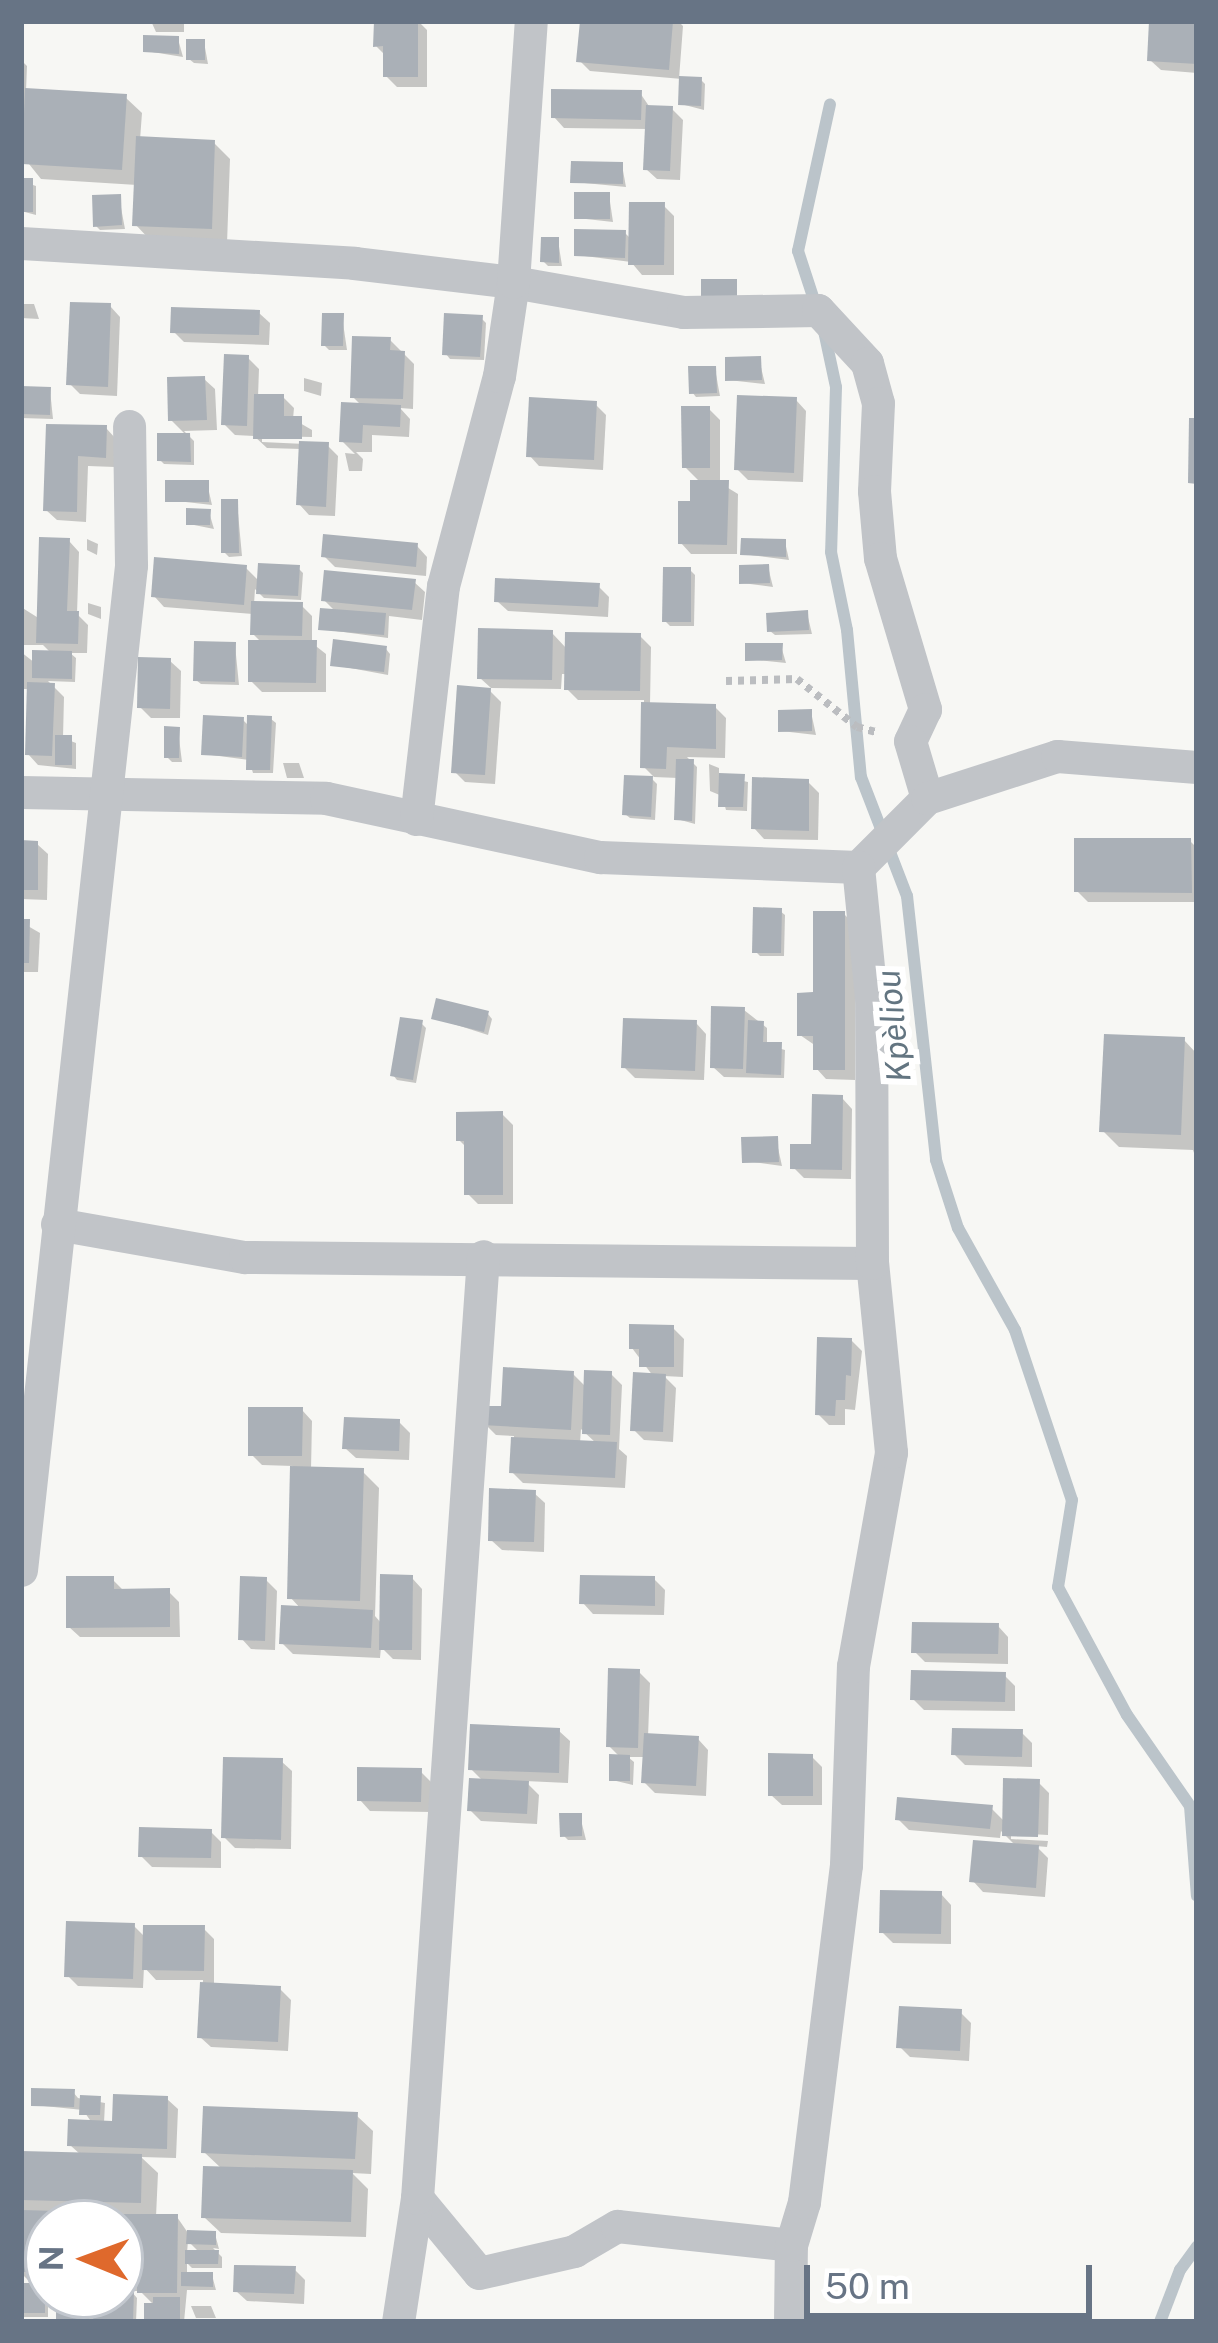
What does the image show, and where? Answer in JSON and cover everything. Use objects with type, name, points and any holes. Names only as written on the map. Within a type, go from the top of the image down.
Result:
[{"type":"street","points":[[416,820],[443,586],[500,376],[513,282],[531,21]]},
{"type":"street","points":[[21,243],[354,263],[513,282],[683,313],[818,310],[867,363],[878,403],[874,490],[880,559],[925,709],[910,741],[916,808]]},
{"type":"street","points":[[21,1570],[131,565],[129,426]]},
{"type":"street","points":[[21,793],[326,798],[600,857],[864,860],[916,808],[1058,756],[1197,767]]},
{"type":"street","points":[[790,2322],[791,2245],[804,2202],[846,1865],[853,1666],[891,1452],[872,1263],[872,997],[864,860]]},
{"type":"street","points":[[57,1224],[245,1257],[872,1263]]},
{"type":"street","points":[[398,2322],[417,2198],[483,1256]]},
{"type":"street","points":[[417,2198],[479,2273],[574,2251],[617,2226],[791,2245]]},
{"type":"path","points":[[726,680],[796,679],[857,727],[910,741]]},
{"type":"building","points":[[374,21],[418,21],[418,77],[383,77],[383,46],[373,47]]},
{"type":"building","points":[[580,21],[673,21],[669,70],[576,62]]},
{"type":"building","points":[[1149,21],[1197,21],[1197,64],[1147,61]]},
{"type":"building","points":[[143,35],[179,36],[179,54],[143,52]]},
{"type":"building","points":[[186,39],[205,39],[205,60],[186,60]]},
{"type":"building","points":[[679,76],[702,77],[701,106],[678,105]]},
{"type":"building","points":[[25,88],[127,94],[122,170],[22,164]]},
{"type":"building","points":[[551,89],[642,90],[641,120],[551,118]]},
{"type":"building","points":[[646,105],[673,106],[670,171],[643,170]]},
{"type":"building","points":[[136,136],[215,140],[212,229],[132,226]]},
{"type":"building","points":[[571,161],[623,162],[623,184],[570,183]]},
{"type":"building","points":[[21,178],[33,178],[33,212],[21,212]]},
{"type":"building","points":[[574,192],[610,192],[610,219],[574,219]]},
{"type":"building","points":[[121,194],[122,225],[93,227],[92,195]]},
{"type":"building","points":[[629,202],[665,202],[664,265],[628,265]]},
{"type":"building","points":[[574,229],[626,230],[625,258],[574,256]]},
{"type":"building","points":[[541,237],[559,237],[559,263],[540,262]]},
{"type":"building","points":[[701,279],[737,279],[737,297],[701,297]]},
{"type":"building","points":[[70,302],[111,303],[108,387],[66,385]]},
{"type":"building","points":[[171,307],[260,310],[259,335],[170,333]]},
{"type":"building","points":[[322,313],[344,313],[343,346],[321,346]]},
{"type":"building","points":[[444,313],[483,315],[480,357],[442,355]]},
{"type":"building","points":[[352,336],[391,337],[390,350],[405,351],[403,399],[350,398]]},
{"type":"building","points":[[224,354],[249,355],[247,426],[221,425]]},
{"type":"building","points":[[761,356],[762,380],[725,381],[725,357]]},
{"type":"building","points":[[688,366],[716,366],[717,393],[689,394]]},
{"type":"building","points":[[205,376],[207,420],[168,421],[167,377]]},
{"type":"building","points":[[21,386],[51,387],[50,415],[21,414]]},
{"type":"building","points":[[254,394],[284,394],[284,416],[302,416],[302,439],[253,439]]},
{"type":"building","points":[[737,395],[797,397],[794,473],[734,470]]},
{"type":"building","points":[[529,397],[597,401],[594,460],[526,457]]},
{"type":"building","points":[[341,402],[401,405],[400,427],[363,425],[362,443],[339,442]]},
{"type":"building","points":[[681,406],[710,406],[710,468],[682,468]]},
{"type":"building","points":[[1189,418],[1197,418],[1197,484],[1188,483]]},
{"type":"building","points":[[46,424],[107,425],[106,458],[78,456],[77,512],[43,511]]},
{"type":"building","points":[[157,433],[190,433],[191,462],[157,461]]},
{"type":"building","points":[[299,441],[329,442],[326,507],[296,505]]},
{"type":"building","points":[[165,480],[209,480],[209,502],[165,502]]},
{"type":"building","points":[[690,480],[729,480],[727,545],[678,544],[678,501],[690,501]]},
{"type":"building","points":[[221,499],[238,499],[239,553],[221,553]]},
{"type":"building","points":[[186,508],[211,509],[210,525],[186,525]]},
{"type":"building","points":[[323,534],[418,543],[416,567],[321,557]]},
{"type":"building","points":[[39,537],[70,538],[67,611],[79,611],[78,644],[36,643]]},
{"type":"building","points":[[741,538],[786,539],[786,557],[740,555]]},
{"type":"building","points":[[154,557],[247,565],[244,605],[151,597]]},
{"type":"building","points":[[258,563],[300,565],[298,596],[256,594]]},
{"type":"building","points":[[769,564],[770,583],[739,584],[739,565]]},
{"type":"building","points":[[663,567],[691,567],[691,622],[662,622]]},
{"type":"building","points":[[324,570],[416,579],[412,610],[321,601]]},
{"type":"building","points":[[495,578],[600,583],[598,607],[494,602]]},
{"type":"building","points":[[251,601],[303,602],[302,636],[250,635]]},
{"type":"building","points":[[320,608],[386,613],[384,635],[318,630]]},
{"type":"building","points":[[808,610],[809,630],[767,632],[766,613]]},
{"type":"building","points":[[478,628],[553,630],[552,680],[477,679]]},
{"type":"building","points":[[565,632],[641,633],[640,691],[564,690]]},
{"type":"building","points":[[333,639],[387,646],[384,672],[330,666]]},
{"type":"building","points":[[248,640],[317,640],[316,683],[248,682]]},
{"type":"building","points":[[194,641],[236,642],[235,682],[193,681]]},
{"type":"building","points":[[745,643],[783,643],[782,660],[745,661]]},
{"type":"building","points":[[32,650],[72,651],[72,679],[32,678]]},
{"type":"building","points":[[138,657],[171,658],[170,709],[137,708]]},
{"type":"building","points":[[27,682],[55,683],[52,756],[25,755]]},
{"type":"building","points":[[457,685],[491,688],[485,775],[451,773]]},
{"type":"building","points":[[641,702],[716,704],[716,749],[667,747],[666,769],[640,768]]},
{"type":"building","points":[[812,709],[812,731],[778,732],[778,710]]},
{"type":"building","points":[[203,715],[244,717],[242,757],[201,755]]},
{"type":"building","points":[[247,715],[272,716],[270,770],[246,770]]},
{"type":"building","points":[[164,726],[180,727],[179,758],[164,758]]},
{"type":"building","points":[[55,735],[72,735],[72,765],[55,765]]},
{"type":"building","points":[[676,759],[694,759],[692,821],[674,820]]},
{"type":"building","points":[[719,773],[745,774],[743,807],[718,807]]},
{"type":"building","points":[[624,775],[653,776],[651,817],[622,815]]},
{"type":"building","points":[[752,777],[809,779],[809,831],[751,829]]},
{"type":"building","points":[[1074,838],[1191,838],[1192,893],[1074,892]]},
{"type":"building","points":[[21,840],[38,841],[38,890],[21,890]]},
{"type":"building","points":[[753,907],[782,908],[781,953],[752,953]]},
{"type":"building","points":[[813,911],[845,911],[845,1070],[813,1070],[813,1036],[797,1036],[797,993],[813,992]]},
{"type":"building","points":[[21,919],[30,919],[29,963],[21,963]]},
{"type":"building","points":[[436,998],[489,1011],[484,1032],[431,1019]]},
{"type":"building","points":[[711,1006],[745,1007],[743,1069],[710,1068]]},
{"type":"building","points":[[400,1017],[423,1020],[413,1080],[390,1076]]},
{"type":"building","points":[[623,1018],[697,1020],[695,1071],[621,1068]]},
{"type":"building","points":[[748,1020],[764,1021],[763,1042],[782,1042],[781,1075],[746,1073]]},
{"type":"building","points":[[1104,1034],[1185,1037],[1181,1135],[1099,1132]]},
{"type":"building","points":[[812,1094],[843,1095],[842,1170],[790,1169],[790,1144],[811,1144]]},
{"type":"building","points":[[503,1111],[503,1195],[464,1195],[464,1141],[456,1141],[456,1112]]},
{"type":"building","points":[[778,1136],[779,1162],[742,1163],[741,1137]]},
{"type":"building","points":[[629,1324],[674,1325],[674,1367],[639,1367],[639,1349],[629,1349]]},
{"type":"building","points":[[817,1337],[852,1338],[851,1376],[846,1375],[845,1400],[836,1400],[835,1416],[815,1415]]},
{"type":"building","points":[[503,1367],[574,1371],[571,1430],[482,1425],[483,1406],[501,1406]]},
{"type":"building","points":[[584,1370],[612,1371],[610,1435],[582,1434]]},
{"type":"building","points":[[633,1372],[666,1374],[663,1432],[630,1431]]},
{"type":"building","points":[[248,1407],[303,1407],[302,1456],[248,1456]]},
{"type":"building","points":[[344,1417],[400,1419],[399,1451],[342,1449]]},
{"type":"building","points":[[511,1437],[617,1442],[615,1478],[509,1473]]},
{"type":"building","points":[[290,1466],[364,1468],[360,1601],[287,1599]]},
{"type":"building","points":[[489,1488],[536,1490],[534,1542],[488,1541]]},
{"type":"building","points":[[380,1574],[413,1575],[412,1650],[379,1650]]},
{"type":"building","points":[[580,1575],[655,1576],[655,1606],[579,1604]]},
{"type":"building","points":[[66,1576],[114,1576],[114,1589],[170,1588],[170,1627],[66,1628]]},
{"type":"building","points":[[240,1576],[267,1577],[265,1641],[238,1640]]},
{"type":"building","points":[[281,1605],[373,1610],[371,1648],[279,1644]]},
{"type":"building","points":[[912,1622],[999,1623],[998,1654],[911,1653]]},
{"type":"building","points":[[608,1668],[640,1669],[638,1748],[606,1747]]},
{"type":"building","points":[[911,1670],[1006,1672],[1005,1702],[910,1700]]},
{"type":"building","points":[[470,1724],[560,1728],[559,1773],[468,1770]]},
{"type":"building","points":[[952,1728],[1023,1729],[1022,1757],[951,1755]]},
{"type":"building","points":[[644,1733],[699,1736],[696,1786],[641,1783]]},
{"type":"building","points":[[768,1753],[813,1754],[813,1796],[768,1796]]},
{"type":"building","points":[[609,1754],[630,1755],[630,1781],[609,1781]]},
{"type":"building","points":[[223,1757],[283,1758],[281,1840],[221,1838]]},
{"type":"building","points":[[357,1767],[422,1768],[421,1802],[357,1801]]},
{"type":"building","points":[[469,1778],[529,1781],[527,1814],[467,1811]]},
{"type":"building","points":[[1003,1778],[1040,1779],[1038,1837],[1002,1836]]},
{"type":"building","points":[[897,1797],[993,1805],[990,1829],[895,1820]]},
{"type":"building","points":[[559,1813],[582,1813],[582,1836],[560,1837]]},
{"type":"building","points":[[139,1827],[212,1829],[211,1858],[138,1857]]},
{"type":"building","points":[[973,1840],[1039,1845],[1036,1888],[969,1882]]},
{"type":"building","points":[[880,1890],[942,1891],[941,1934],[879,1933]]},
{"type":"building","points":[[66,1921],[135,1923],[133,1979],[64,1977]]},
{"type":"building","points":[[143,1925],[205,1925],[204,1971],[142,1970]]},
{"type":"building","points":[[200,1982],[281,1986],[278,2042],[197,2038]]},
{"type":"building","points":[[899,2006],[962,2009],[960,2051],[896,2048]]},
{"type":"building","points":[[31,2088],[75,2089],[74,2107],[31,2106]]},
{"type":"building","points":[[113,2094],[168,2096],[167,2149],[67,2146],[68,2119],[112,2121]]},
{"type":"building","points":[[80,2095],[101,2096],[100,2115],[79,2115]]},
{"type":"building","points":[[203,2106],[358,2112],[355,2159],[201,2153]]},
{"type":"building","points":[[21,2151],[142,2154],[141,2199],[21,2200]]},
{"type":"building","points":[[203,2166],[353,2170],[351,2222],[201,2218]]},
{"type":"building","points":[[21,2210],[24,2272],[21,2272]]},
{"type":"building","points":[[144,2214],[178,2214],[177,2293],[144,2293]]},
{"type":"building","points":[[187,2230],[216,2231],[216,2245],[186,2244]]},
{"type":"building","points":[[185,2250],[219,2250],[218,2264],[185,2264]]},
{"type":"building","points":[[234,2265],[296,2266],[294,2294],[233,2292]]},
{"type":"building","points":[[181,2272],[213,2272],[213,2287],[181,2286]]},
{"type":"building","points":[[153,2297],[180,2297],[180,2322],[144,2322],[144,2303],[153,2303]]},
{"type":"building","points":[[56,2319],[89,2319],[89,2322]]},
{"type":"waterway","name":"Kpèliou","points":[[816,306],[798,251],[830,104]]},
{"type":"waterway","name":"Kpèliou","points":[[824,331],[836,387],[831,552],[847,630],[861,777],[907,896],[936,1160],[958,1228],[1015,1330],[1072,1500],[1058,1587],[1127,1715],[1190,1806],[1197,1896]]},
{"type":"waterway","name":"Kpèliou","points":[[1160,2322],[1180,2270],[1197,2247]]}]
